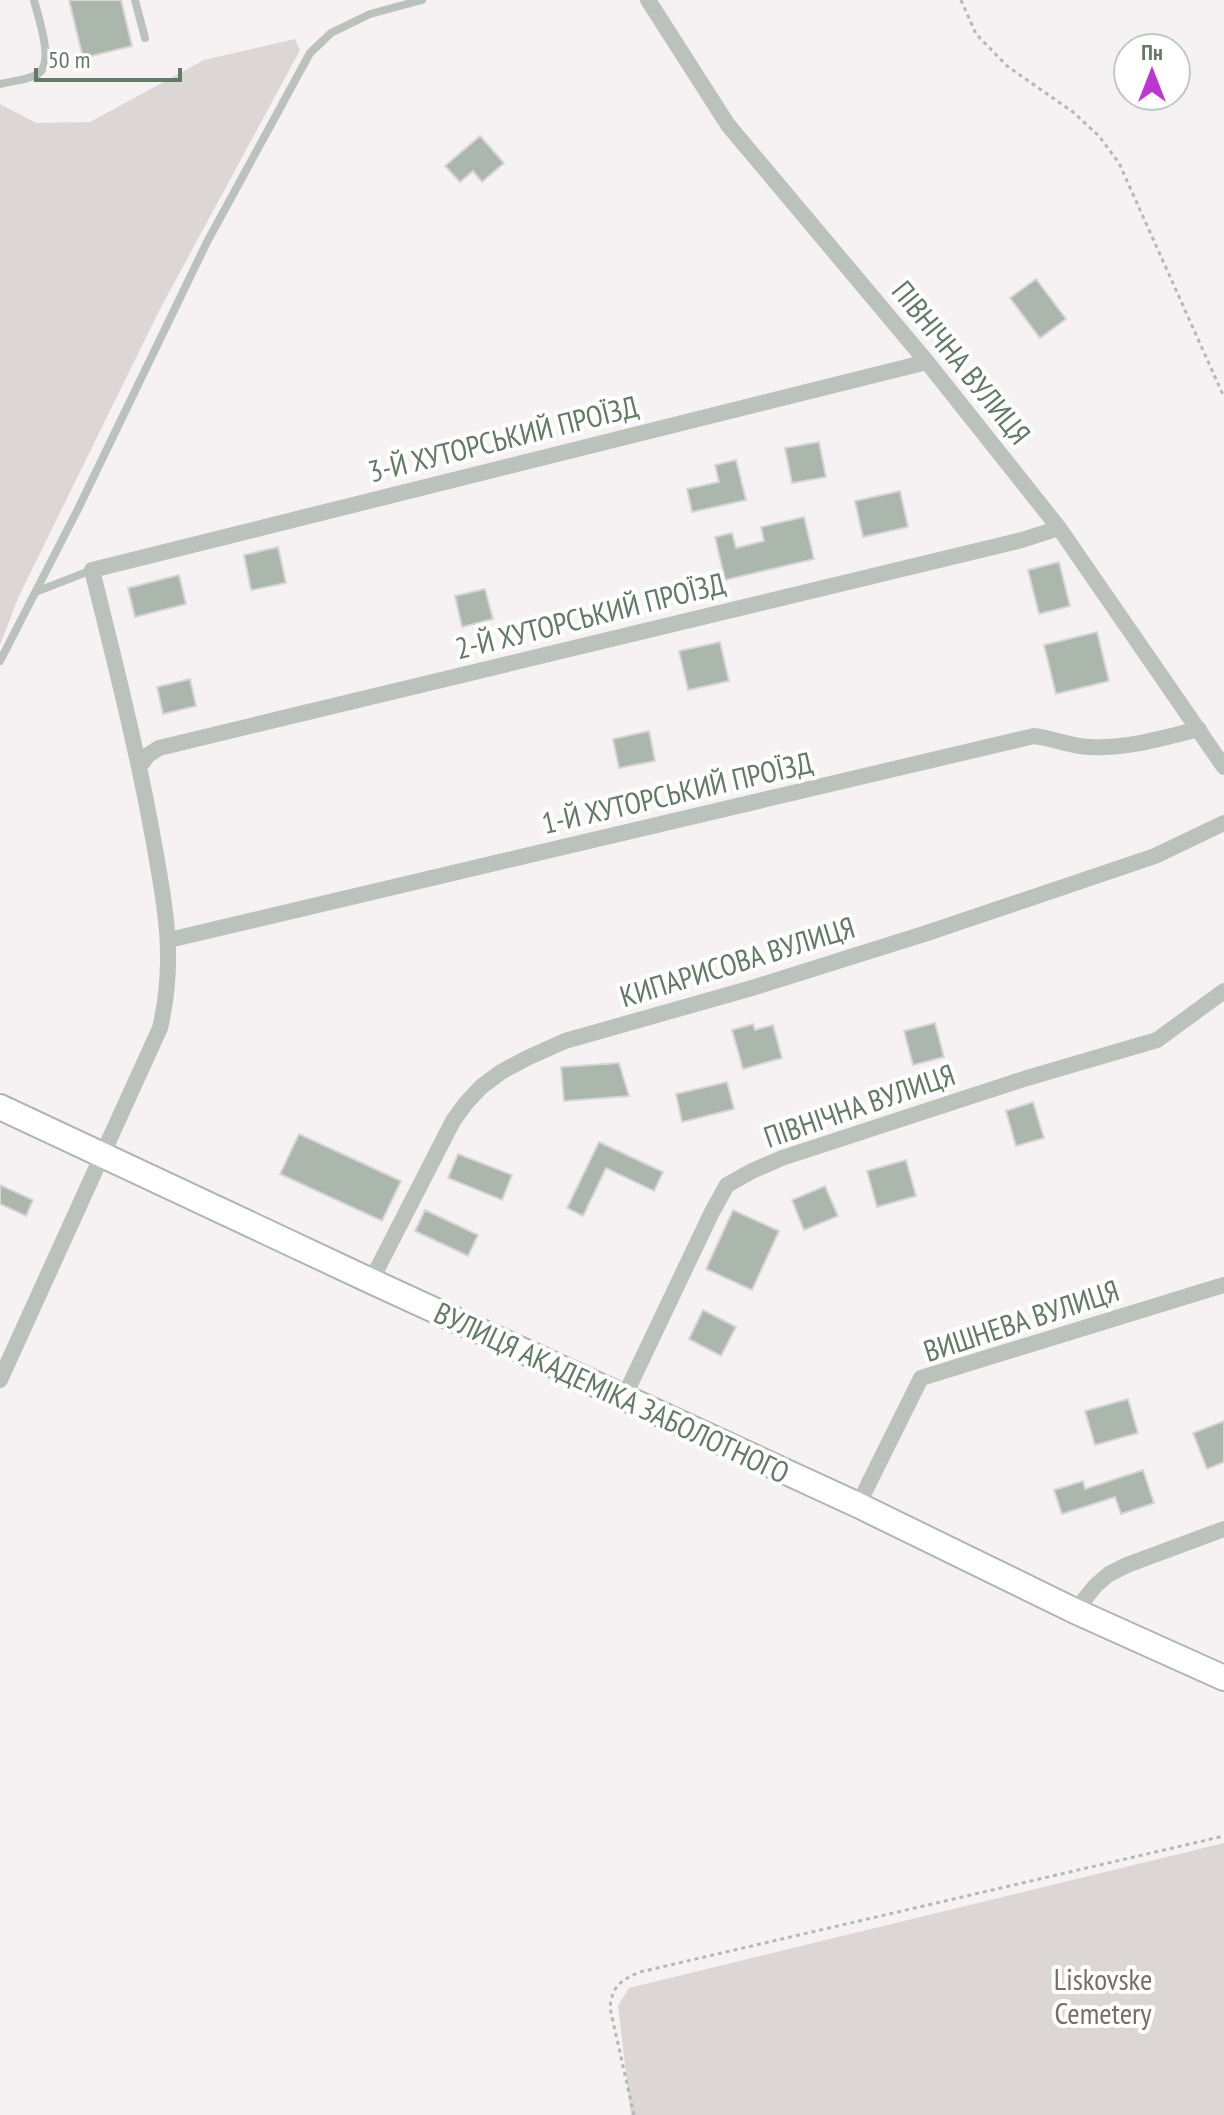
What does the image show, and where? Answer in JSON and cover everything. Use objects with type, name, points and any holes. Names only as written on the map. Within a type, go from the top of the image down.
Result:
[{"type":"main road","name":"ВУЛИЦЯ АКАДЕМІКА ЗАБОЛОТНОГО","points":[[0,1107],[1224,1678]]},
{"type":"street","name":"ПІВНІЧНА ВУЛИЦЯ","points":[[648,0],[728,125],[927,362],[1059,528],[1224,767]]},
{"type":"street","name":"3-Й ХУТОРСЬКИЙ ПРОЇЗД","points":[[92,570],[927,362]]},
{"type":"street","name":"2-Й ХУТОРСЬКИЙ ПРОЇЗД","points":[[140,766],[148,755],[159,748],[1022,540],[1059,528]]},
{"type":"street","points":[[0,1380],[160,1028],[168,984],[169,940],[164,898],[140,766],[92,570]]},
{"type":"street","name":"1-Й ХУТОРСЬКИЙ ПРОЇЗД","points":[[169,940],[1034,736],[1085,747],[1119,747],[1199,729]]},
{"type":"street","name":"КИПАРИСОВА ВУЛИЦЯ","points":[[371,1281],[453,1121],[481,1087],[527,1058],[565,1041],[752,988],[1141,861],[1224,823]]},
{"type":"street","name":"ПІВНІЧНА ВУЛИЦЯ","points":[[624,1397],[727,1185],[782,1158],[1027,1078],[1157,1040],[1224,991]]},
{"type":"street","name":"ВИШНЕВА ВУЛИЦЯ","points":[[858,1505],[921,1378],[1224,1285]]},
{"type":"street","points":[[1075,1611],[1109,1574],[1224,1529]]},
{"type":"lane","points":[[0,84],[33,76],[44,67],[46,51],[34,0]]},
{"type":"lane","points":[[135,0],[145,38]]},
{"type":"lane","points":[[0,661],[38,591],[207,242],[310,53],[331,33],[370,14],[422,0]]},
{"type":"lane","points":[[38,591],[92,570]]},
{"type":"path","points":[[961,0],[976,34],[986,45],[1007,66],[1073,112],[1099,136],[1119,163],[1224,397]]},
{"type":"path","points":[[634,2115],[610,2008],[611,1995],[626,1978],[640,1972],[1224,1836]]},
{"type":"green space","points":[[295,39],[300,50],[159,311],[18,598],[0,645],[0,104],[36,123],[90,122],[204,60]]},
{"type":"green space","name":"Liskovske Cemetery","points":[[1224,1843],[1224,2115],[631,2115],[618,2006],[629,1988]]},
{"type":"building","points":[[69,0],[121,0],[132,46],[83,58]]},
{"type":"building","points":[[480,136],[504,163],[482,182],[473,171],[460,182],[445,166]]},
{"type":"building","points":[[1036,279],[1066,319],[1040,338],[1010,298]]},
{"type":"building","points":[[819,442],[826,477],[792,483],[785,448]]},
{"type":"building","points":[[736,460],[746,500],[692,512],[687,489],[719,482],[715,465]]},
{"type":"building","points":[[900,491],[908,527],[863,537],[855,501]]},
{"type":"building","points":[[804,517],[814,559],[725,580],[715,537],[732,533],[736,548],[764,541],[761,527]]},
{"type":"building","points":[[278,547],[286,583],[251,590],[244,555]]},
{"type":"building","points":[[1059,562],[1070,606],[1039,614],[1028,570]]},
{"type":"building","points":[[179,575],[186,604],[135,617],[128,588]]},
{"type":"building","points":[[485,589],[493,619],[462,627],[455,596]]},
{"type":"building","points":[[1097,632],[1109,681],[1056,694],[1044,645]]},
{"type":"building","points":[[720,642],[729,681],[688,690],[679,651]]},
{"type":"building","points":[[190,679],[196,706],[163,714],[157,687]]},
{"type":"building","points":[[649,731],[655,761],[619,768],[613,739]]},
{"type":"building","points":[[935,1023],[944,1057],[913,1065],[904,1031]]},
{"type":"building","points":[[753,1024],[755,1030],[773,1025],[782,1058],[743,1069],[732,1030]]},
{"type":"building","points":[[619,1063],[629,1096],[564,1101],[561,1067]]},
{"type":"building","points":[[727,1082],[734,1109],[682,1122],[676,1094]]},
{"type":"building","points":[[1033,1102],[1044,1138],[1016,1146],[1006,1111]]},
{"type":"building","points":[[299,1134],[401,1181],[382,1221],[280,1174]]},
{"type":"building","points":[[599,1142],[663,1172],[654,1191],[606,1168],[583,1216],[567,1208]]},
{"type":"building","points":[[458,1154],[512,1175],[502,1200],[448,1178]]},
{"type":"building","points":[[906,1160],[916,1196],[877,1207],[867,1171]]},
{"type":"building","points":[[0,1185],[33,1200],[26,1216],[0,1204]]},
{"type":"building","points":[[825,1186],[838,1216],[804,1230],[792,1200]]},
{"type":"building","points":[[425,1210],[478,1235],[468,1256],[415,1231]]},
{"type":"building","points":[[733,1210],[779,1231],[752,1290],[706,1269]]},
{"type":"building","points":[[703,1310],[736,1327],[721,1356],[689,1339]]},
{"type":"building","points":[[1128,1399],[1138,1433],[1095,1445],[1085,1411]]},
{"type":"building","points":[[1224,1421],[1224,1462],[1207,1469],[1193,1433]]},
{"type":"building","points":[[1143,1470],[1154,1503],[1121,1514],[1115,1497],[1062,1514],[1054,1490],[1083,1481],[1085,1489]]}]
